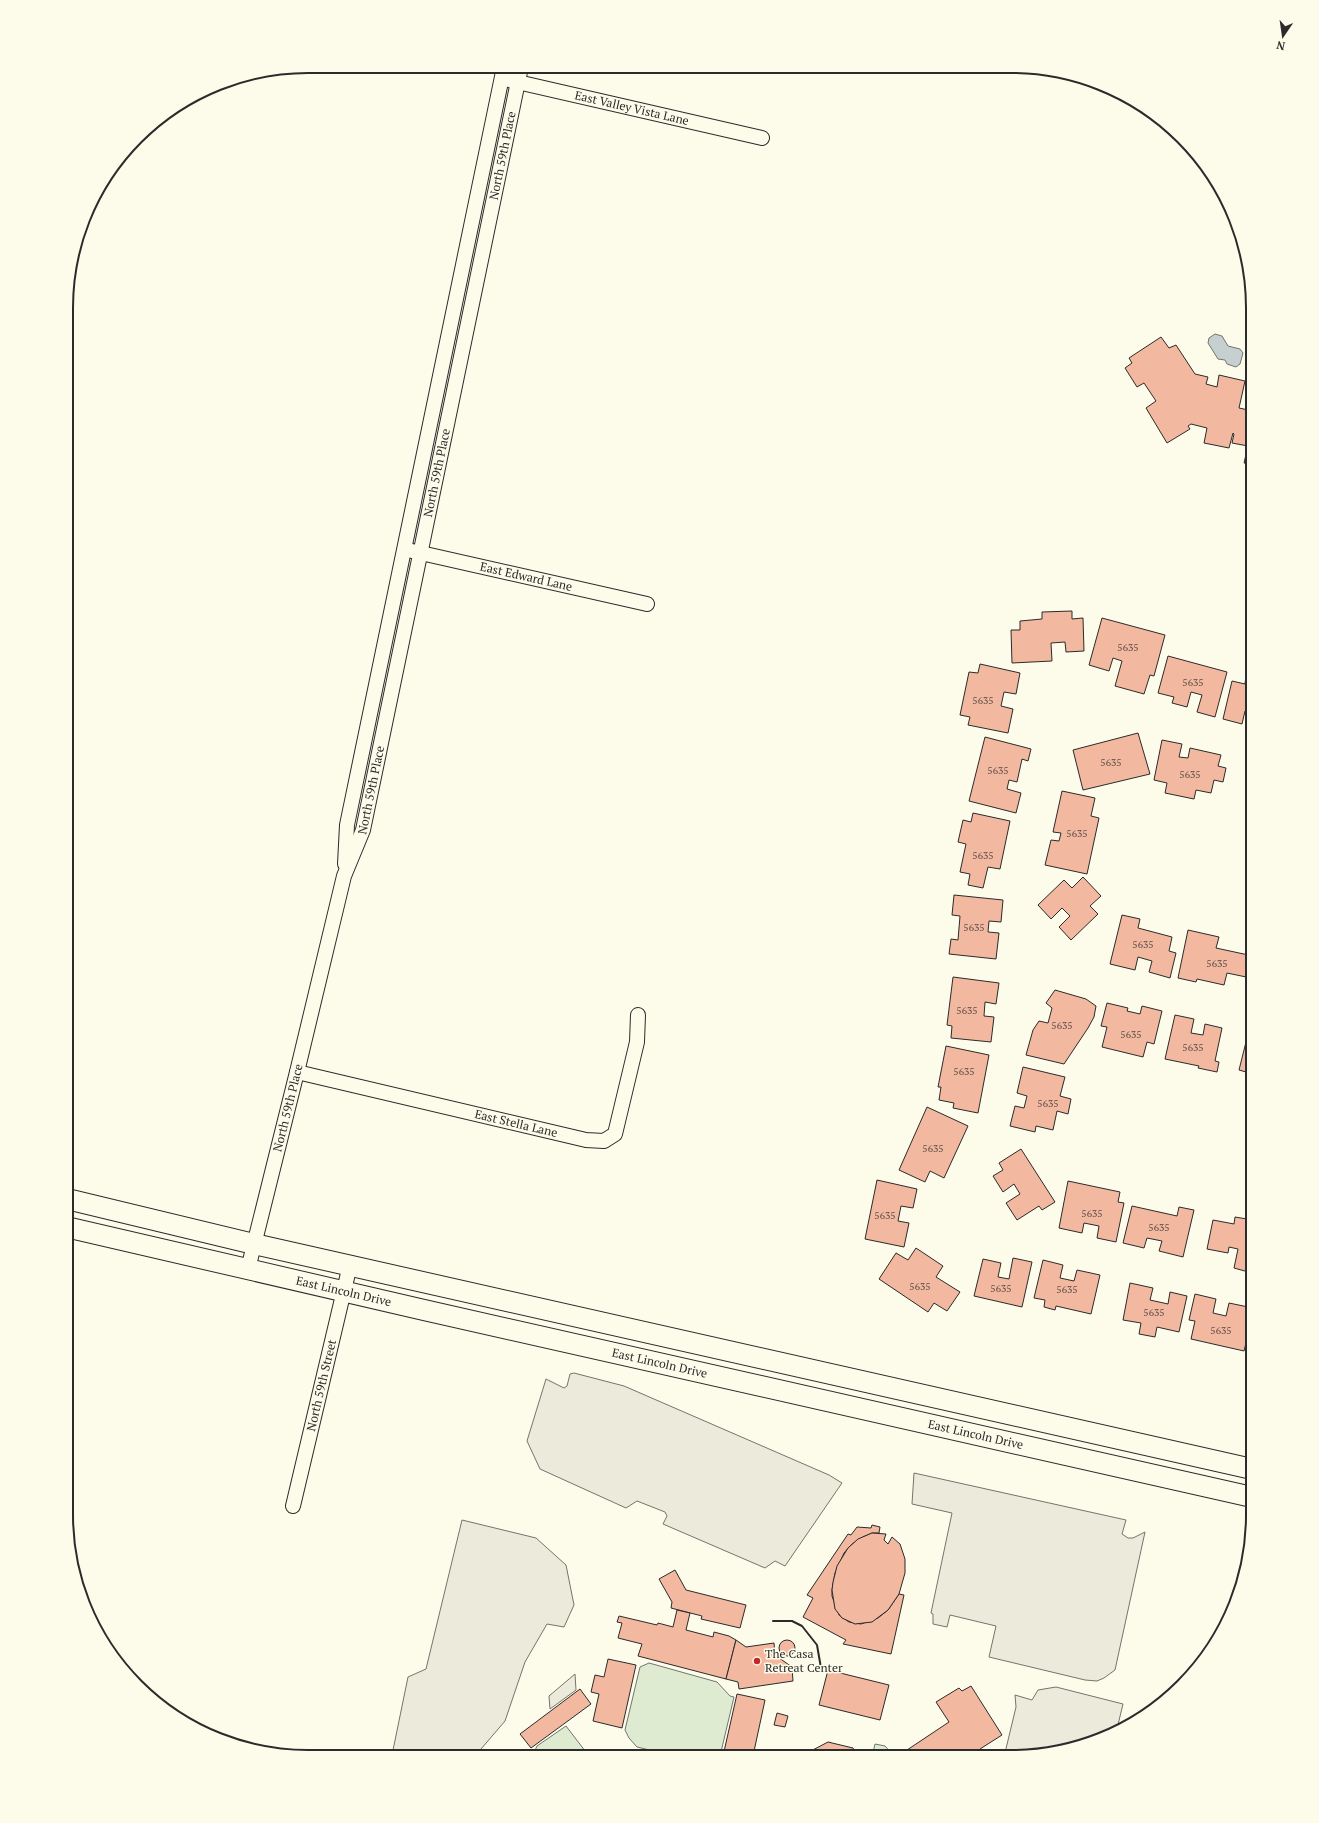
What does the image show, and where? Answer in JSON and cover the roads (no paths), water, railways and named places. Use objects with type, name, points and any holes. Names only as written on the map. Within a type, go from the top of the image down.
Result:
[{"type":"main road","points":[[73,1201],[254,1244],[1246,1468]]},
{"type":"main road","name":"East Lincoln Drive","points":[[73,1229],[1246,1496]]},
{"type":"street","name":"North 59th Place","points":[[344,876],[347,825],[503,73]]},
{"type":"street","name":"East Valley Vista Lane","points":[[503,73],[518,82],[762,138]]},
{"type":"street","name":"North 59th Place","points":[[248,1269],[344,876],[362,830],[421,553],[520,73]]},
{"type":"street","name":"East Edward Lane","points":[[404,550],[647,604]]},
{"type":"street","name":"East Stella Lane","points":[[297,1072],[586,1140],[604,1141],[615,1134],[637,1042],[638,1015]]},
{"type":"street","name":"North 59th Street","points":[[293,1506],[350,1265]]},
{"type":"place","name":"The Casa Retreat Center","points":[[757,1661]]}]
